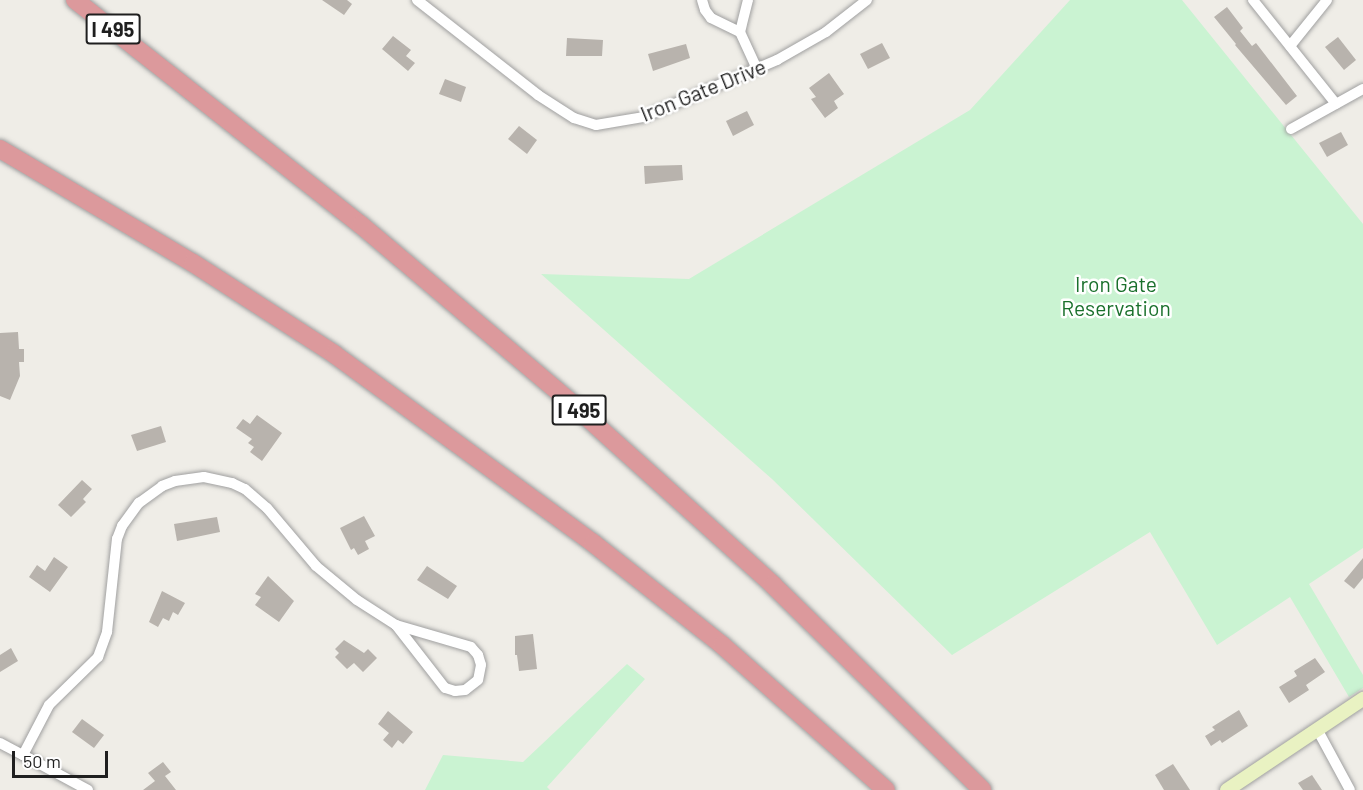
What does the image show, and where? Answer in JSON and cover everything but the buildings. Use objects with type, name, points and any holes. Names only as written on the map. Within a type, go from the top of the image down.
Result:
[{"type":"highway","name":"I 495","points":[[75,0],[361,225],[569,401],[772,585],[982,790]]},
{"type":"highway","points":[[0,149],[193,263],[343,361],[593,543],[722,645],[886,790]]},
{"type":"main road","points":[[1227,790],[1363,699]]},
{"type":"street","name":"Iron Gate Drive","points":[[417,0],[538,95],[574,117],[596,125],[644,117],[758,69],[826,32],[867,0]]},
{"type":"street","points":[[702,0],[711,18],[740,32],[758,69]]},
{"type":"street","points":[[740,32],[748,0]]},
{"type":"street","points":[[1253,0],[1336,104]]},
{"type":"street","points":[[1290,46],[1327,0]]},
{"type":"street","points":[[1290,129],[1363,88]]},
{"type":"street","points":[[23,755],[49,705],[91,666],[103,646],[110,615],[114,554],[122,526],[139,503],[150,493],[175,481],[204,477],[225,481],[245,489],[267,508],[301,550],[331,580],[396,626],[445,688],[465,690],[478,681],[481,670],[480,660],[471,647],[396,626]]},
{"type":"street","points":[[1317,729],[1350,790]]},
{"type":"street","points":[[0,743],[88,790]]},
{"type":"green space","name":"Iron Gate Reservation","points":[[1070,0],[1182,0],[1363,224],[1363,548],[1309,584],[1363,675],[1363,688],[1349,697],[1290,597],[1217,645],[1150,532],[952,655],[772,479],[541,274],[689,279],[970,110]]},
{"type":"green space","points":[[627,664],[645,679],[547,787],[550,790],[425,790],[443,755],[523,762]]}]
